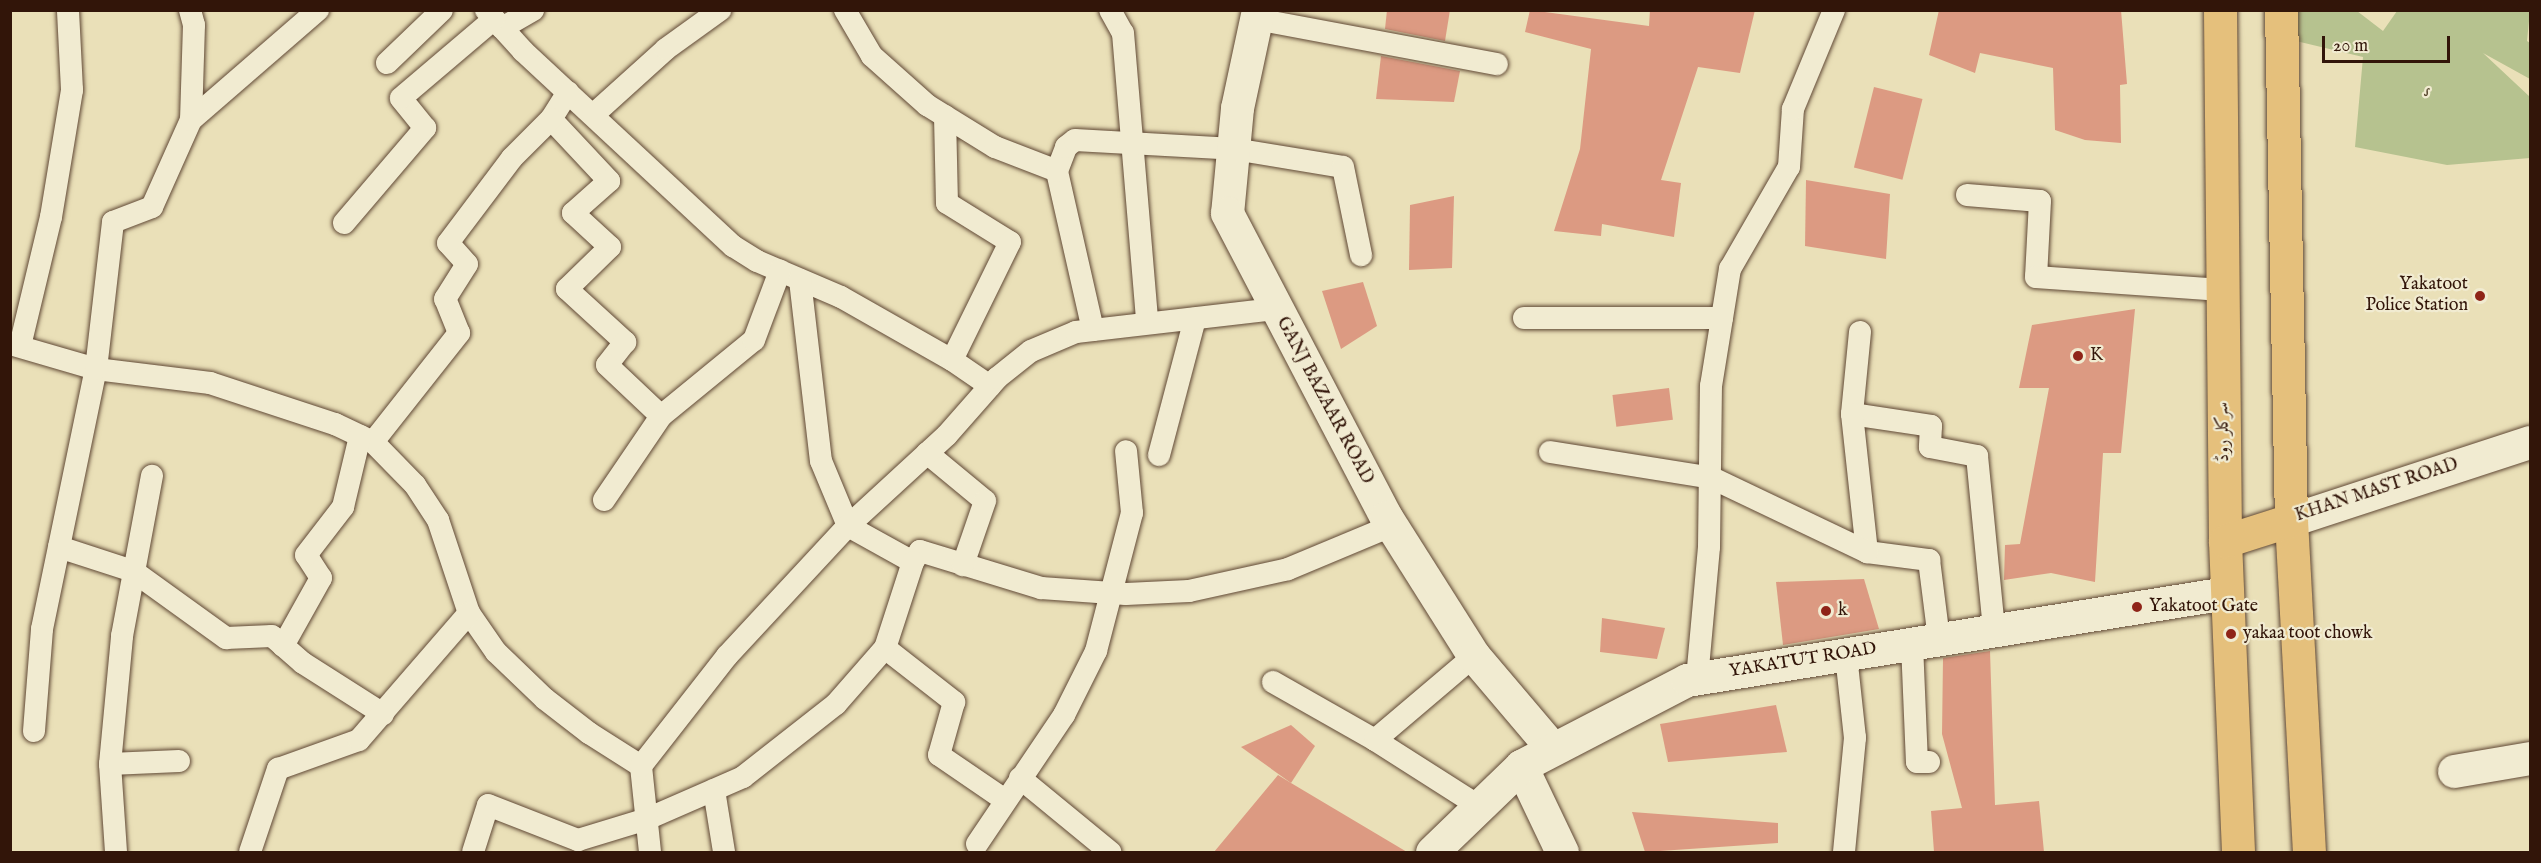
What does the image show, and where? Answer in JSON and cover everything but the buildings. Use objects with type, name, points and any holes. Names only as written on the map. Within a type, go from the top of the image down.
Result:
[{"type":"main road","name":"سرکلر روڈ","points":[[2220,10],[2226,593],[2238,852]]},
{"type":"main road","points":[[2281,10],[2291,520],[2309,852]]},
{"type":"main road","name":"KHAN MAST ROAD","points":[[2225,542],[2291,520]]},
{"type":"street","name":"GANJ BAZAAR ROAD","points":[[1257,15],[1237,108],[1227,213],[1275,309],[1391,526],[1474,656],[1552,748]]},
{"type":"street","name":"KHAN MAST ROAD","points":[[2291,520],[2530,442]]},
{"type":"street","name":"YAKATUT ROAD","points":[[1432,852],[1477,805],[1521,766],[1552,748],[1697,679],[2226,593]]},
{"type":"street","points":[[2454,771],[2530,758]]},
{"type":"street","points":[[1521,766],[1562,852]]},
{"type":"lane","points":[[68,10],[72,90],[51,217],[14,340],[96,369],[210,383],[366,439],[415,485],[438,520],[469,613],[496,652],[545,699],[589,733],[641,766]]},
{"type":"lane","points":[[34,731],[42,629],[96,369],[112,222],[152,207],[191,120],[194,25],[190,10]]},
{"type":"lane","points":[[191,120],[318,10]]},
{"type":"lane","points":[[387,63],[442,10]]},
{"type":"lane","points":[[344,222],[425,128],[401,98],[494,19],[533,10]]},
{"type":"lane","points":[[593,115],[666,49],[720,10]]},
{"type":"lane","points":[[845,10],[872,56],[898,82],[945,116],[995,147],[1057,171]]},
{"type":"lane","points":[[1110,10],[1123,33],[1134,143],[1147,321]]},
{"type":"lane","points":[[1697,679],[1712,478],[1711,386],[1730,269],[1789,166],[1793,109],[1834,10]]},
{"type":"lane","points":[[1257,15],[1497,64]]},
{"type":"lane","points":[[494,19],[568,93],[733,246],[780,271],[841,297],[952,360],[990,386]]},
{"type":"lane","points":[[283,646],[321,578],[306,555],[343,507],[366,439],[459,333],[446,299],[467,264],[448,243],[512,158],[551,119],[568,93]]},
{"type":"lane","points":[[945,116],[947,203],[1010,242],[952,360]]},
{"type":"lane","points":[[551,119],[609,182],[573,213],[610,247],[567,289],[626,342],[607,365],[661,416]]},
{"type":"lane","points":[[1093,330],[1057,171],[1066,147],[1075,140],[1234,149],[1343,167],[1361,255]]},
{"type":"lane","points":[[1967,195],[2040,201],[2036,277],[2222,290]]},
{"type":"lane","points":[[604,500],[661,416],[754,340],[780,271]]},
{"type":"lane","points":[[800,280],[821,461],[848,526],[913,562]]},
{"type":"lane","points":[[650,852],[641,766],[727,656],[848,526],[927,453],[990,386],[1031,351],[1093,330],[1147,321],[1275,309]]},
{"type":"lane","points":[[1159,455],[1195,318]]},
{"type":"lane","points":[[1524,318],[1722,318]]},
{"type":"lane","points":[[1860,332],[1852,414],[1867,552]]},
{"type":"lane","points":[[1852,414],[1931,426],[1929,447],[1977,456],[1994,630]]},
{"type":"lane","points":[[977,844],[1064,715],[1096,651],[1113,594],[1132,513],[1126,451]]},
{"type":"lane","points":[[1550,452],[1712,478],[1867,552],[1929,560],[1926,642],[1917,762],[1929,762]]},
{"type":"lane","points":[[927,453],[985,501],[963,565]]},
{"type":"lane","points":[[116,852],[110,764],[132,571],[152,476]]},
{"type":"lane","points":[[472,852],[488,806],[578,840],[647,819],[743,777],[836,704],[885,648],[913,562],[920,551],[1041,588],[1113,594],[1189,591],[1270,574],[1391,526]]},
{"type":"lane","points":[[59,547],[132,571],[226,638],[272,636],[303,663],[382,714]]},
{"type":"lane","points":[[250,852],[278,768],[359,740],[469,613]]},
{"type":"lane","points":[[885,648],[954,702],[939,755],[1005,800]]},
{"type":"lane","points":[[1844,852],[1855,738],[1846,655]]},
{"type":"lane","points":[[1375,740],[1474,656]]},
{"type":"lane","points":[[1273,682],[1375,740],[1477,805]]},
{"type":"lane","points":[[110,764],[179,761]]},
{"type":"lane","points":[[1020,778],[1110,852]]},
{"type":"lane","points":[[714,790],[724,852]]},
{"type":"green space","name":"s","points":[[2297,11],[2357,11],[2383,31],[2397,11],[2530,11],[2527,41],[2530,43],[2530,79],[2483,53],[2530,97],[2530,158],[2447,165],[2355,147],[2363,57],[2296,41]]},
{"type":"place","name":"Yakatoot Police Station","points":[[2480,296]]},
{"type":"place","name":"K","points":[[2078,356]]},
{"type":"place","name":"Yakatoot Gate","points":[[2137,607]]},
{"type":"place","name":"k","points":[[1826,611]]},
{"type":"place","name":"yakaa toot chowk","points":[[2231,634]]}]
